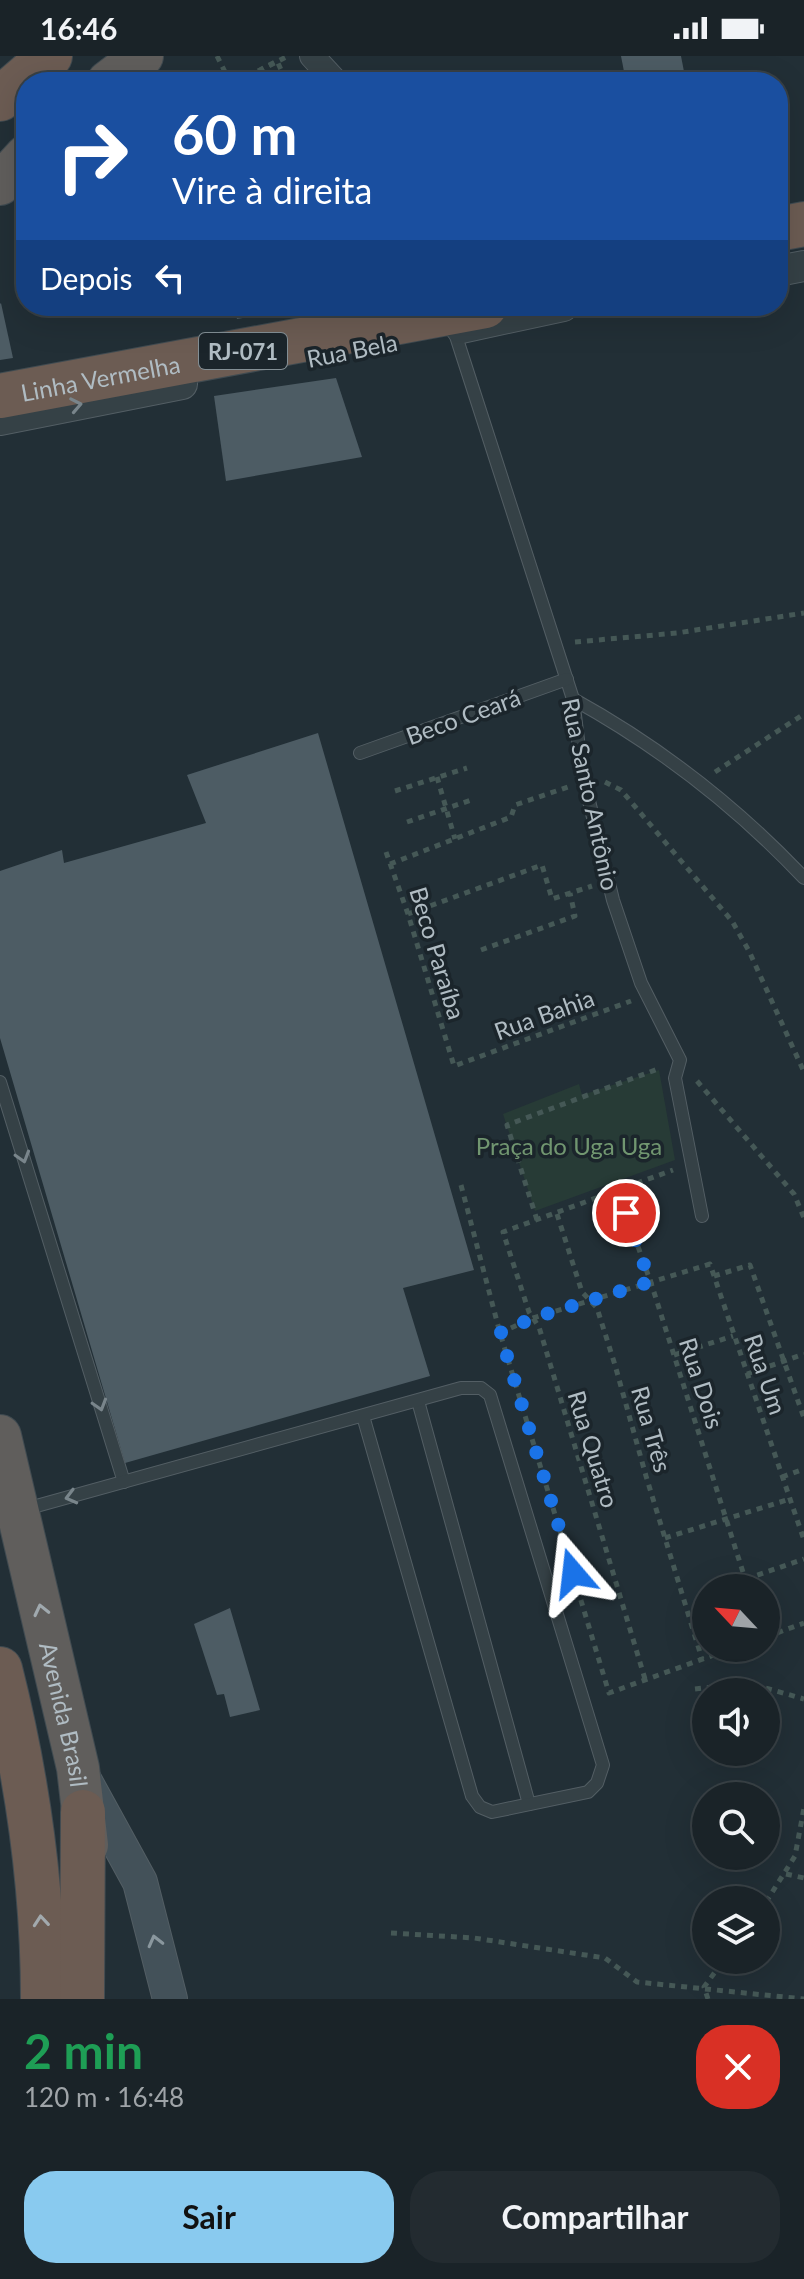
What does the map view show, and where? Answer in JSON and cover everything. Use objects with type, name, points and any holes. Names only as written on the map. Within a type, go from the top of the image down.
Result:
[{"type":"highway","points":[[31,72],[50,56]]},
{"type":"highway","points":[[121,72],[142,56]]},
{"type":"highway","points":[[0,99],[16,85]]},
{"type":"highway","points":[[0,184],[16,167]]},
{"type":"highway","name":"Linha Vermelha","points":[[0,372],[313,316]]},
{"type":"highway","name":"Linha Vermelha","points":[[0,396],[470,318]]},
{"type":"highway","name":"Avenida Brasil","points":[[0,1436],[78,1768],[97,1922],[101,1999]]},
{"type":"highway","points":[[0,1669],[11,1713],[37,1865],[43,1944],[43,1999]]},
{"type":"highway","points":[[82,1999],[83,1812]]},
{"type":"main road","points":[[78,1768],[140,1882],[170,1999]]},
{"type":"street","points":[[312,56],[327,72]]},
{"type":"street","name":"Rua Bela","points":[[0,420],[470,318]]},
{"type":"lane","name":"Rua Santo Antônio","points":[[470,318],[554,644],[573,699],[583,776],[613,900],[646,995],[680,1060]]},
{"type":"lane","name":"Beco Ceará","points":[[360,753],[567,679]]},
{"type":"lane","points":[[573,699],[612,721],[701,781],[804,878]]},
{"type":"lane","points":[[680,1060],[675,1078],[702,1216]]},
{"type":"lane","points":[[0,1082],[124,1482]]},
{"type":"lane","points":[[18,1511],[461,1388],[481,1388],[490,1395],[603,1765],[597,1783],[588,1792],[492,1812],[480,1807],[472,1796],[363,1416]]},
{"type":"lane","points":[[418,1401],[529,1804]]},
{"type":"path","points":[[257,72],[288,56]]},
{"type":"path","points":[[256,72],[277,61],[282,72]]},
{"type":"path","points":[[554,644],[677,633],[804,613]]},
{"type":"path","points":[[701,781],[804,714]]},
{"type":"path","points":[[395,791],[467,768]]},
{"type":"path","points":[[390,864],[511,817],[515,805],[583,776],[621,790],[732,921],[749,951],[804,1072]]},
{"type":"path","points":[[437,777],[455,839]]},
{"type":"path","points":[[407,822],[474,799]]},
{"type":"path","name":"Beco Paraíba","points":[[386,852],[454,1066]]},
{"type":"path","points":[[408,914],[542,865],[552,899],[570,893],[575,916],[481,950]]},
{"type":"path","name":"Rua Bahia","points":[[454,1066],[646,995]]},
{"type":"path","points":[[692,1163],[537,1220],[507,1125],[680,1060],[794,1194],[804,1218]]},
{"type":"path","points":[[461,1185],[500,1333],[609,1693],[693,1662]]},
{"type":"path","name":"Rua Dois","points":[[618,1190],[744,1574]]},
{"type":"path","name":"Rua Três","points":[[557,1214],[582,1292],[597,1308],[692,1626]]},
{"type":"path","name":"Rua Quatro","points":[[537,1220],[503,1232],[529,1312],[539,1327],[645,1679]]},
{"type":"path","name":"Rua Um","points":[[650,1282],[710,1264],[804,1540]]},
{"type":"path","points":[[714,1276],[750,1265],[804,1418]]},
{"type":"path","points":[[500,1333],[533,1318],[650,1282]]},
{"type":"path","points":[[674,1355],[733,1336]]},
{"type":"path","points":[[747,1374],[804,1354]]},
{"type":"path","points":[[782,1477],[804,1469]]},
{"type":"path","points":[[665,1538],[790,1499]]},
{"type":"path","points":[[760,1574],[804,1559]]},
{"type":"path","points":[[780,1632],[804,1623]]},
{"type":"path","points":[[780,1692],[804,1699]]},
{"type":"path","points":[[777,1886],[795,1856],[804,1808]]},
{"type":"path","points":[[786,1874],[804,1878]]},
{"type":"path","points":[[391,1933],[474,1938],[605,1958],[637,1982],[804,1999]]},
{"type":"path","points":[[704,1987],[714,1974]]},
{"type":"path","points":[[704,1987],[708,1999]]},
{"type":"green space","name":"Praça do Uga Uga","points":[[659,1070],[675,1160],[535,1211],[503,1114],[579,1084],[582,1095]]},
{"type":"building","points":[[621,56],[681,56],[684,72],[624,72]]},
{"type":"building","points":[[0,304],[13,358],[0,360]]},
{"type":"building","points":[[336,378],[362,457],[226,481],[214,396]]},
{"type":"building","points":[[318,733],[474,1270],[403,1288],[430,1376],[125,1463],[0,1038],[0,871],[62,850],[64,863],[206,823],[187,775]]},
{"type":"building","points":[[230,1608],[260,1710],[230,1717],[224,1694],[217,1695],[194,1624]]},
{"type":"route","points":[[573,1573],[500,1333],[533,1318],[650,1282],[626,1213]]}]
